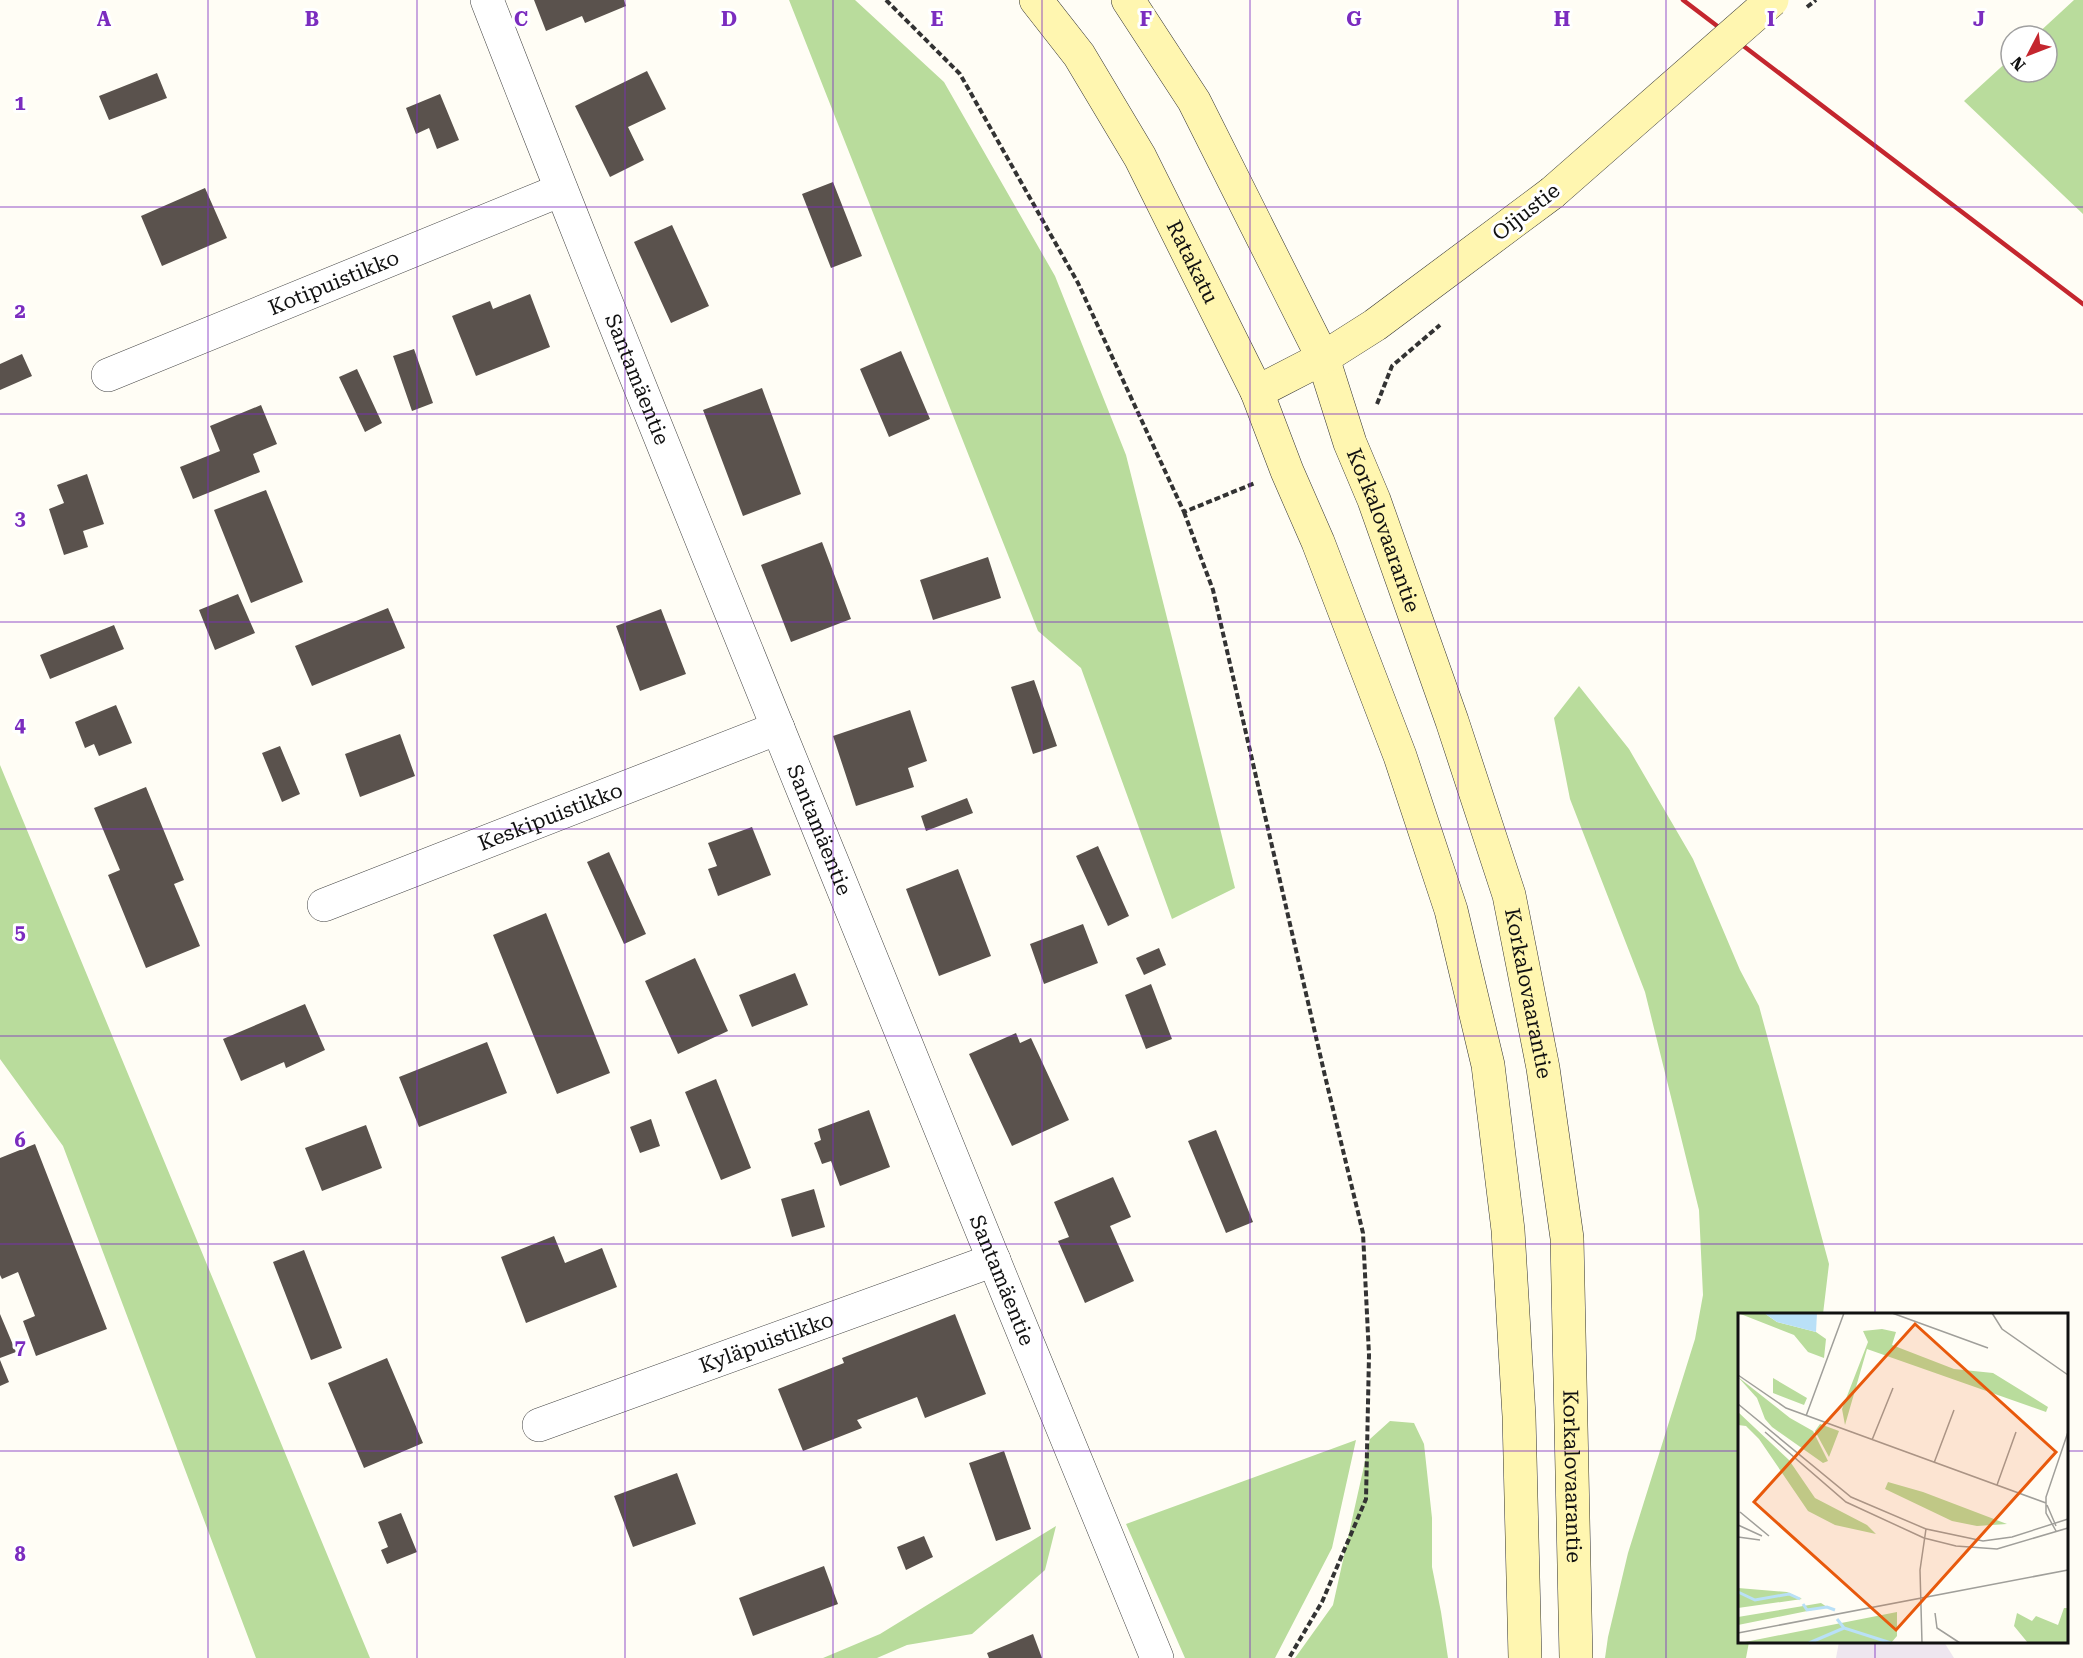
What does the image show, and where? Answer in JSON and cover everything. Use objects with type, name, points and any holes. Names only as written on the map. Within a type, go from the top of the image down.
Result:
[{"type":"street","name":"Santamäentie","points":[[487,0],[561,190],[778,728],[1157,1658]]},
{"type":"street","name":"Ratakatu","points":[[1036,0],[1079,55],[1140,157],[1257,392],[1287,471],[1318,542],[1400,756],[1451,910],[1488,1065],[1508,1230],[1519,1416],[1525,1658]]},
{"type":"street","points":[[1128,0],[1194,101],[1323,358]]},
{"type":"street","name":"Oijustie","points":[[1257,392],[1323,358],[1375,325],[1552,193],[1772,0]]},
{"type":"street","name":"Kotipuistikko","points":[[108,375],[561,190]]},
{"type":"street","name":"Korkalovaarantie","points":[[1323,358],[1359,434],[1374,500],[1452,721],[1509,895],[1543,1068],[1567,1238],[1576,1658]]},
{"type":"street","name":"Keskipuistikko","points":[[324,905],[778,728]]},
{"type":"street","name":"Kyläpuistikko","points":[[539,1425],[994,1260]]},
{"type":"path","points":[[886,0],[960,74],[1078,283],[1184,512],[1213,590],[1363,1233],[1369,1355],[1366,1499],[1322,1602],[1289,1658]]},
{"type":"path","points":[[1359,434],[1392,366],[1445,321]]},
{"type":"path","points":[[1184,512],[1287,471]]},
{"type":"shaded area","points":[[1839,1643],[1945,1643],[1954,1658],[1836,1658]]},
{"type":"green space","points":[[789,0],[855,0],[944,82],[1055,276],[1126,455],[1235,888],[1172,919],[1081,668],[1038,631]]},
{"type":"green space","points":[[2074,0],[2083,0],[2083,214],[1964,101],[1999,69],[1999,84],[2059,84],[2059,24],[2048,24]]},
{"type":"green space","points":[[1579,686],[1629,749],[1693,859],[1740,970],[1759,1006],[1829,1264],[1823,1313],[1738,1313],[1738,1643],[1749,1643],[1746,1658],[1605,1658],[1628,1553],[1695,1339],[1703,1295],[1699,1210],[1645,992],[1570,799],[1554,718]]},
{"type":"green space","points":[[0,765],[370,1658],[256,1658],[63,1146],[0,1059]]},
{"type":"green space","points":[[1390,1421],[1414,1423],[1424,1444],[1432,1518],[1432,1567],[1448,1658],[1295,1658],[1333,1605],[1370,1439]]},
{"type":"green space","points":[[1356,1440],[1332,1548],[1275,1658],[1185,1658],[1126,1524]]},
{"type":"green space","points":[[1056,1526],[1045,1570],[972,1634],[907,1645],[877,1658],[823,1658],[880,1634]]},
{"type":"building","points":[[534,0],[624,0],[626,6],[585,23],[582,16],[546,31]]},
{"type":"building","points":[[647,71],[666,109],[628,127],[644,160],[610,177],[575,106]]},
{"type":"building","points":[[157,73],[167,98],[109,120],[99,96]]},
{"type":"building","points":[[440,94],[459,140],[437,149],[429,128],[416,134],[406,108]]},
{"type":"building","points":[[833,182],[862,256],[831,268],[802,194]]},
{"type":"building","points":[[205,188],[227,238],[162,266],[141,216]]},
{"type":"building","points":[[672,225],[709,306],[671,323],[634,242]]},
{"type":"building","points":[[530,294],[550,347],[476,376],[452,316],[490,301],[493,309]]},
{"type":"building","points":[[414,349],[433,403],[412,411],[393,356]]},
{"type":"building","points":[[901,351],[930,419],[889,437],[860,369]]},
{"type":"building","points":[[22,354],[32,376],[0,390],[0,364]]},
{"type":"building","points":[[357,369],[382,423],[365,432],[339,377]]},
{"type":"building","points":[[762,388],[801,494],[743,516],[703,410]]},
{"type":"building","points":[[261,405],[277,444],[253,454],[260,472],[193,499],[180,467],[220,451],[210,426]]},
{"type":"building","points":[[87,474],[104,524],[83,531],[88,547],[64,555],[49,509],[64,503],[57,485]]},
{"type":"building","points":[[266,490],[303,582],[251,603],[214,510]]},
{"type":"building","points":[[822,542],[851,619],[791,642],[761,565]]},
{"type":"building","points":[[988,557],[1001,598],[933,620],[920,580]]},
{"type":"building","points":[[238,594],[255,633],[215,650],[199,610]]},
{"type":"building","points":[[388,608],[405,648],[312,686],[295,646]]},
{"type":"building","points":[[661,609],[686,674],[640,691],[616,626]]},
{"type":"building","points":[[114,625],[124,649],[50,679],[40,655]]},
{"type":"building","points":[[1034,680],[1057,746],[1033,754],[1011,687]]},
{"type":"building","points":[[116,705],[132,743],[99,756],[94,744],[85,748],[75,722]]},
{"type":"building","points":[[910,710],[927,761],[908,768],[914,787],[856,806],[833,736]]},
{"type":"building","points":[[400,734],[415,776],[360,797],[345,754]]},
{"type":"building","points":[[280,746],[300,794],[282,802],[262,753]]},
{"type":"building","points":[[146,787],[184,880],[174,884],[200,946],[146,968],[108,875],[120,870],[94,808]]},
{"type":"building","points":[[967,798],[973,813],[926,831],[921,816]]},
{"type":"building","points":[[752,827],[771,875],[718,896],[708,869],[717,866],[708,843]]},
{"type":"building","points":[[1098,846],[1129,916],[1108,926],[1076,856]]},
{"type":"building","points":[[609,852],[646,934],[624,944],[587,862]]},
{"type":"building","points":[[958,869],[991,956],[939,976],[906,889]]},
{"type":"building","points":[[546,913],[610,1073],[557,1094],[493,935]]},
{"type":"building","points":[[1083,924],[1098,963],[1044,984],[1030,944]]},
{"type":"building","points":[[1159,948],[1166,965],[1144,975],[1136,958]]},
{"type":"building","points":[[695,958],[728,1031],[678,1054],[645,981]]},
{"type":"building","points":[[795,973],[808,1005],[752,1027],[739,995]]},
{"type":"building","points":[[1151,984],[1172,1039],[1146,1049],[1125,995]]},
{"type":"building","points":[[305,1004],[325,1050],[286,1068],[284,1062],[241,1081],[223,1039]]},
{"type":"building","points":[[1016,1033],[1020,1043],[1031,1038],[1069,1120],[1012,1146],[969,1054]]},
{"type":"building","points":[[487,1042],[507,1093],[419,1127],[399,1077]]},
{"type":"building","points":[[716,1079],[751,1168],[721,1180],[685,1092]]},
{"type":"building","points":[[869,1110],[890,1167],[840,1186],[831,1161],[822,1164],[814,1143],[821,1140],[818,1129]]},
{"type":"building","points":[[651,1119],[660,1146],[640,1153],[630,1127]]},
{"type":"building","points":[[366,1125],[382,1168],[322,1191],[305,1148]]},
{"type":"building","points":[[1216,1130],[1253,1222],[1226,1233],[1188,1141]]},
{"type":"building","points":[[35,1144],[107,1329],[36,1356],[23,1321],[35,1316],[18,1272],[2,1279],[0,1275],[0,1158]]},
{"type":"building","points":[[1113,1177],[1131,1217],[1110,1226],[1134,1281],[1085,1303],[1058,1241],[1069,1237],[1054,1202]]},
{"type":"building","points":[[814,1189],[825,1227],[792,1237],[781,1199]]},
{"type":"building","points":[[554,1236],[565,1263],[602,1248],[617,1287],[526,1323],[501,1257]]},
{"type":"building","points":[[304,1250],[342,1348],[311,1360],[273,1262]]},
{"type":"building","points":[[0,1314],[16,1352],[0,1358]]},
{"type":"building","points":[[955,1314],[986,1394],[925,1418],[917,1397],[857,1420],[862,1428],[803,1451],[778,1389],[844,1363],[842,1358]]},
{"type":"building","points":[[387,1358],[423,1443],[364,1468],[328,1383]]},
{"type":"building","points":[[0,1360],[9,1382],[0,1386]]},
{"type":"building","points":[[1004,1451],[1031,1529],[996,1541],[969,1463]]},
{"type":"building","points":[[677,1473],[696,1524],[633,1547],[614,1496]]},
{"type":"building","points":[[401,1513],[417,1552],[387,1564],[381,1550],[388,1547],[378,1522]]},
{"type":"building","points":[[924,1536],[933,1557],[906,1570],[897,1547]]},
{"type":"building","points":[[824,1566],[838,1604],[753,1636],[739,1598]]},
{"type":"building","points":[[1033,1634],[1042,1658],[989,1658],[987,1653]]},
{"type":"railway","points":[[1683,0],[2083,304]]}]
